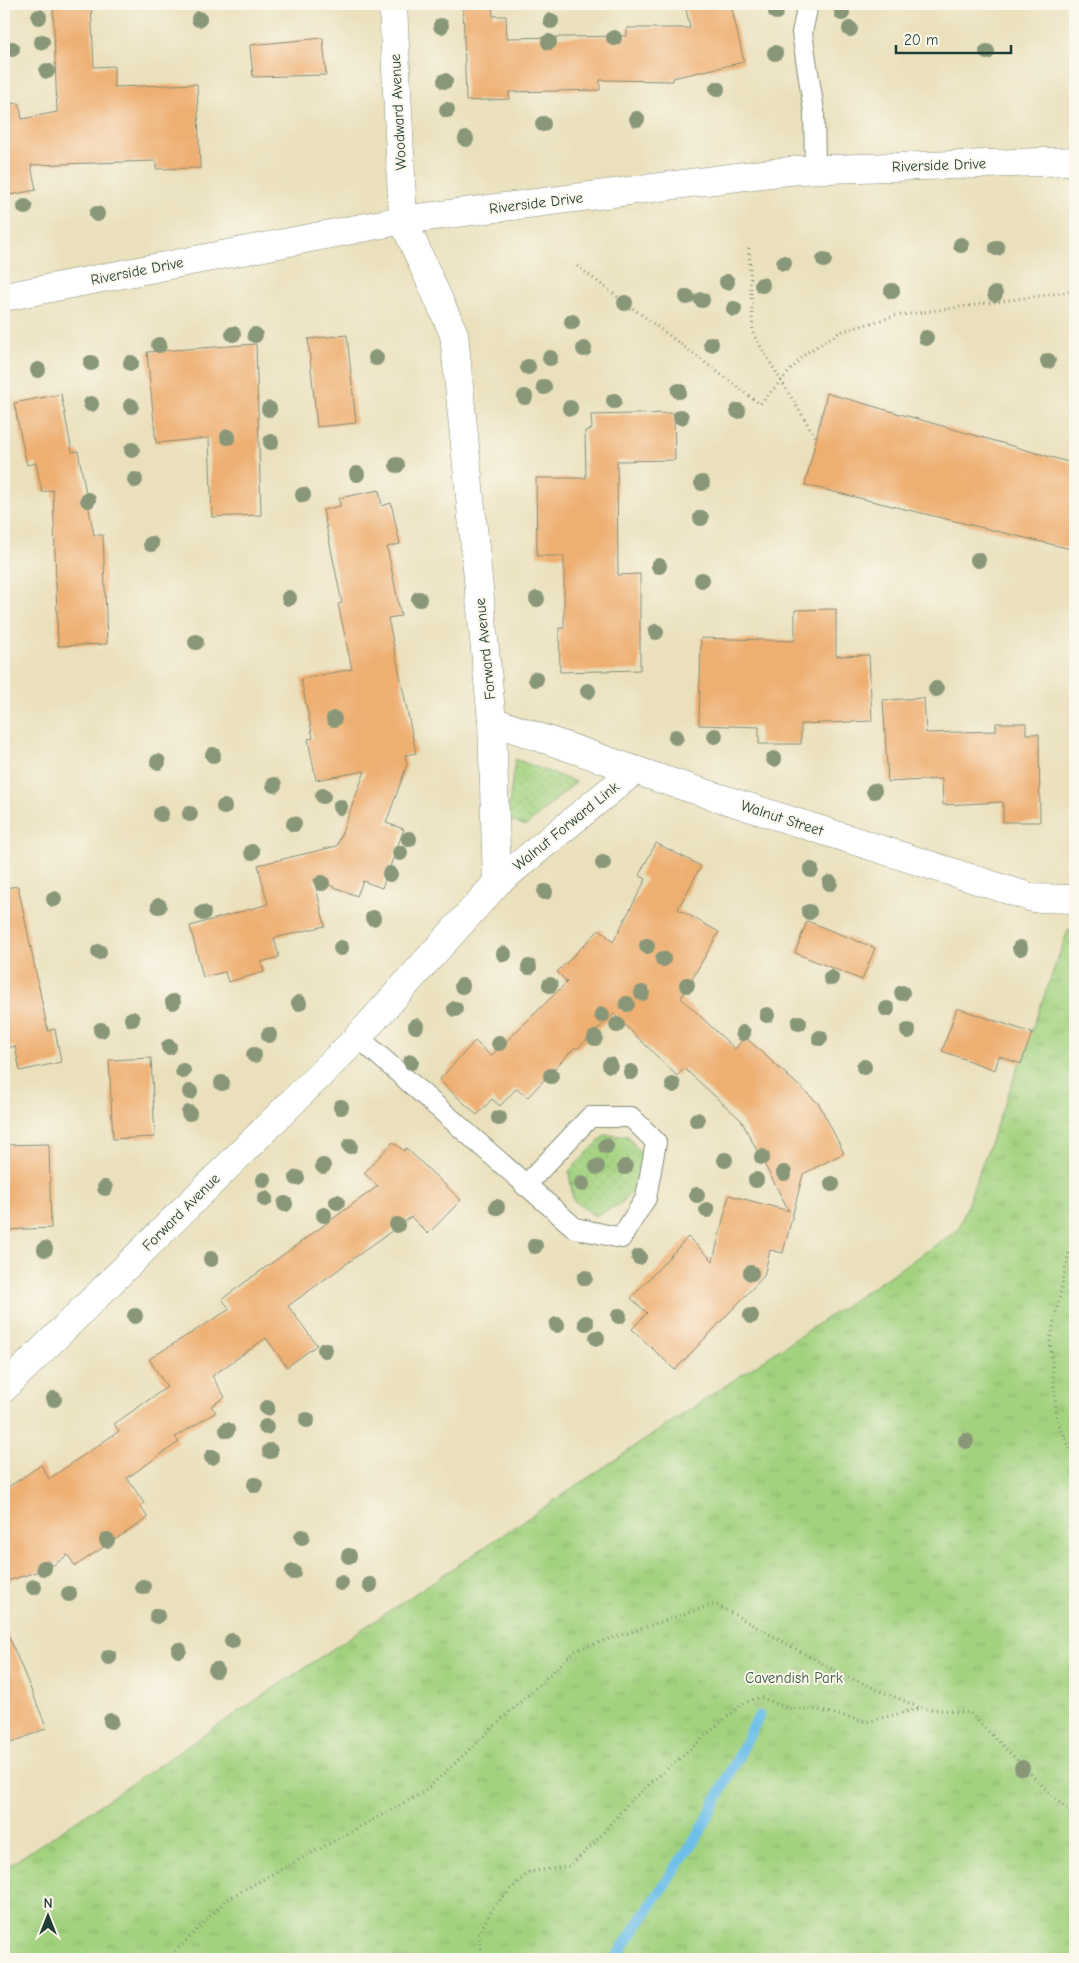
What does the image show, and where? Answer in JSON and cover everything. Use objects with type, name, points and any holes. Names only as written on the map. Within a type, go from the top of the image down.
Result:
[{"type":"street","name":"Woodward Avenue","points":[[393,4],[403,220]]},
{"type":"street","name":"Riverside Drive","points":[[4,297],[403,220],[814,169],[1075,161]]},
{"type":"street","name":"Forward Avenue","points":[[4,1388],[358,1036],[497,882],[492,721],[454,334],[403,220]]},
{"type":"street","name":"Walnut Street","points":[[492,721],[634,770],[1033,898],[1075,899]]},
{"type":"street","name":"Walnut Forward Link","points":[[497,882],[634,770]]},
{"type":"lane","points":[[808,4],[802,33],[814,111],[814,169]]},
{"type":"lane","points":[[358,1036],[525,1186],[575,1228],[621,1238],[646,1198],[656,1142],[631,1117],[590,1117],[525,1186]]},
{"type":"path","points":[[748,248],[753,334],[816,438]]},
{"type":"path","points":[[577,266],[760,404],[806,353],[840,332],[895,316],[1075,291]]},
{"type":"path","points":[[1075,1245],[1070,1253],[1050,1340],[1057,1420],[1075,1459]]},
{"type":"path","points":[[168,1959],[227,1899],[424,1792],[576,1650],[715,1604],[841,1674],[921,1708],[970,1713],[1075,1818]]},
{"type":"path","points":[[483,1959],[478,1932],[494,1906],[529,1872],[570,1866],[596,1841],[629,1802],[742,1704],[760,1697],[787,1708],[818,1710],[867,1722],[921,1708]]},
{"type":"green space","points":[[515,759],[576,782],[526,826],[507,819]]},
{"type":"green space","name":"Cavendish Park","points":[[1068,931],[1075,931],[1075,1959],[4,1959],[4,1869],[958,1230]]},
{"type":"green space","points":[[605,1135],[628,1136],[643,1157],[641,1180],[620,1204],[595,1216],[573,1200],[569,1171]]},
{"type":"building","points":[[53,4],[91,4],[94,67],[114,66],[114,87],[197,84],[200,168],[156,169],[156,161],[31,165],[36,190],[4,196],[4,104],[19,103],[22,119],[57,112]]},
{"type":"building","points":[[463,4],[492,4],[493,16],[506,16],[507,38],[627,36],[627,28],[690,28],[685,4],[731,4],[744,62],[673,78],[673,81],[600,80],[600,90],[509,92],[509,99],[466,101]]},
{"type":"building","points":[[323,38],[326,75],[253,77],[250,45]]},
{"type":"building","points":[[347,335],[356,423],[317,427],[308,339]]},
{"type":"building","points":[[256,344],[261,515],[212,517],[209,438],[156,443],[147,352]]},
{"type":"building","points":[[827,393],[1075,464],[1075,550],[805,485]]},
{"type":"building","points":[[61,394],[72,452],[78,451],[94,535],[103,535],[107,644],[58,646],[53,490],[42,492],[36,463],[27,465],[14,403]]},
{"type":"building","points":[[674,413],[675,460],[617,461],[618,575],[640,574],[640,670],[560,672],[559,628],[564,628],[564,556],[537,556],[536,478],[586,478],[585,431],[592,429],[591,415]]},
{"type":"building","points":[[379,490],[382,506],[391,503],[400,544],[387,547],[401,616],[388,618],[416,753],[405,755],[407,765],[386,823],[404,829],[382,888],[363,881],[357,896],[314,879],[325,926],[274,938],[279,957],[261,962],[264,972],[228,982],[225,972],[203,977],[190,926],[268,904],[258,865],[337,846],[365,771],[316,780],[308,739],[313,738],[301,679],[352,669],[338,604],[342,603],[323,510],[340,506],[339,498]]},
{"type":"building","points":[[836,609],[836,656],[869,655],[872,721],[801,724],[801,744],[759,744],[759,727],[699,725],[701,638],[795,641],[795,610]]},
{"type":"building","points":[[924,698],[926,733],[996,731],[996,723],[1026,723],[1026,734],[1039,734],[1040,822],[1003,822],[1003,802],[943,805],[942,779],[888,782],[883,700]]},
{"type":"building","points":[[656,843],[701,866],[678,909],[719,932],[681,998],[735,1049],[745,1037],[819,1104],[844,1153],[803,1174],[783,1253],[770,1250],[764,1276],[675,1370],[632,1329],[647,1313],[631,1298],[688,1237],[713,1261],[729,1195],[789,1211],[741,1120],[684,1068],[677,1076],[614,1014],[577,1049],[575,1047],[528,1097],[516,1089],[500,1106],[492,1099],[477,1115],[439,1080],[475,1041],[491,1056],[567,982],[557,972],[600,929],[613,942],[646,879],[639,875]]},
{"type":"building","points":[[18,886],[48,1031],[55,1029],[61,1062],[20,1071],[15,1046],[4,1049],[4,888]]},
{"type":"building","points":[[807,921],[875,948],[862,980],[795,953]]},
{"type":"building","points":[[957,1008],[1032,1033],[1021,1064],[999,1056],[995,1070],[942,1051]]},
{"type":"building","points":[[151,1058],[155,1137],[113,1139],[109,1060]]},
{"type":"building","points":[[393,1142],[404,1151],[406,1148],[461,1200],[428,1234],[411,1217],[288,1306],[317,1345],[287,1367],[266,1338],[212,1376],[225,1397],[211,1406],[216,1412],[175,1437],[179,1442],[127,1478],[144,1503],[140,1506],[148,1518],[75,1566],[68,1555],[49,1568],[4,1582],[4,1490],[41,1465],[49,1479],[119,1431],[114,1424],[167,1387],[149,1359],[230,1309],[222,1299],[378,1186],[364,1173]]},
{"type":"building","points":[[49,1144],[51,1228],[5,1230],[4,1145]]},
{"type":"building","points":[[4,1625],[47,1728],[4,1746]]},
{"type":"waterway","points":[[615,1959],[701,1830],[759,1716]]}]
